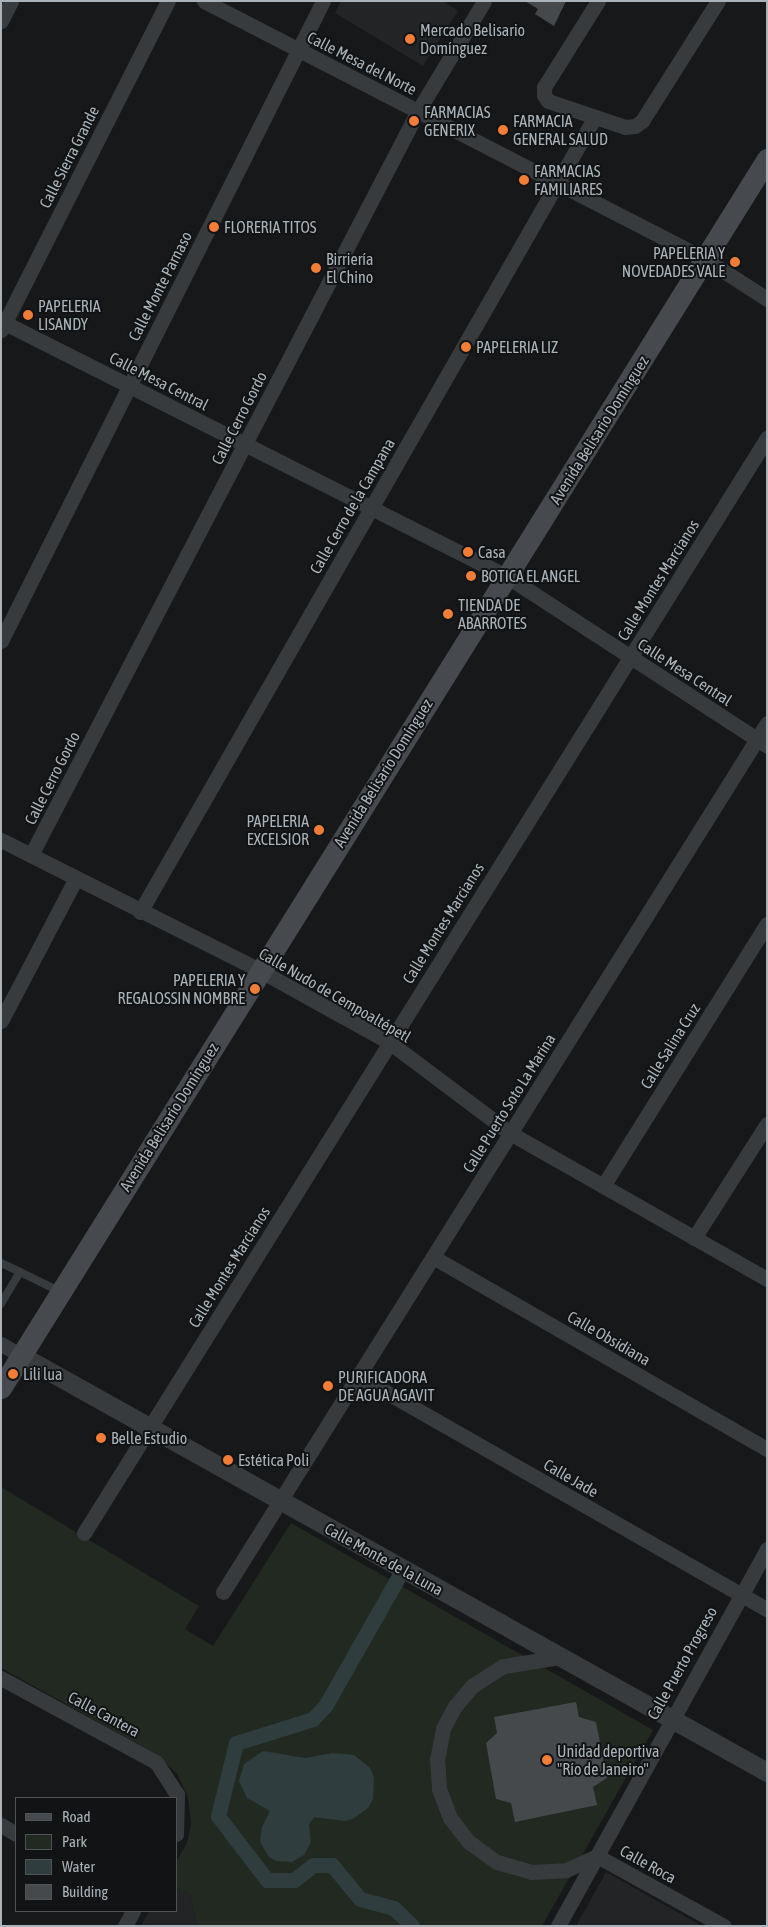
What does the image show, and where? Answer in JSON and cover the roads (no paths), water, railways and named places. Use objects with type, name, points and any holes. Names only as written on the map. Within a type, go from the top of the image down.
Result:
[{"type":"main road","name":"Avenida Belisario Domínguez","points":[[1,1388],[259,970],[508,577],[767,159]]},
{"type":"street","points":[[1,21],[11,1]]},
{"type":"street","name":"Calle Sierra Grande","points":[[2,324],[168,1]]},
{"type":"street","name":"Calle Mesa del Norte","points":[[204,1],[418,111],[556,185],[705,259],[767,299]]},
{"type":"street","name":"Calle Monte Parnaso","points":[[1,640],[323,1]]},
{"type":"street","name":"Calle Cerro Gordo","points":[[31,855],[418,111],[484,1]]},
{"type":"street","points":[[598,1],[544,87],[544,95],[548,101],[625,127],[635,126],[642,121],[718,1]]},
{"type":"street","name":"Calle Cerro de la Campana","points":[[140,912],[595,116]]},
{"type":"street","name":"Calle Mesa Central","points":[[2,324],[508,577],[762,743]]},
{"type":"street","name":"Calle Montes Marcianos","points":[[84,1532],[767,438]]},
{"type":"street","name":"Calle Puerto Soto La Marina","points":[[223,1592],[510,1133],[762,743],[767,723]]},
{"type":"street","name":"Calle Nudo de Cempoaltépetl","points":[[1,840],[75,880],[259,970],[390,1042],[510,1133],[767,1279]]},
{"type":"street","points":[[1,1021],[75,880]]},
{"type":"street","name":"Calle Salina Cruz","points":[[603,1186],[767,924]]},
{"type":"street","points":[[694,1238],[767,1124]]},
{"type":"street","name":"Calle Obsidiana","points":[[433,1257],[767,1449]]},
{"type":"street","name":"Calle Monte de la Luna","points":[[1,1344],[767,1772]]},
{"type":"street","name":"Calle Jade","points":[[358,1376],[767,1609]]},
{"type":"street","name":"Calle Puerto Progreso","points":[[558,1926],[670,1718],[767,1549]]},
{"type":"street","name":"Calle Roca","points":[[560,1657],[503,1666],[472,1686],[455,1706],[443,1730],[437,1759],[439,1789],[450,1818],[469,1842],[498,1862],[531,1872],[566,1870],[597,1856],[724,1926]]},
{"type":"street","name":"Calle Cantera","points":[[1,1678],[156,1762],[177,1794],[177,1797]]},
{"type":"street","points":[[1,1826],[15,1833]]},
{"type":"street","points":[[125,1926],[132,1912]]},
{"type":"lane","points":[[1,1263],[61,1292]]},
{"type":"lane","points":[[1,1304],[20,1272]]},
{"type":"water","points":[[263,1751],[305,1758],[333,1753],[354,1755],[370,1768],[374,1777],[373,1799],[368,1808],[353,1819],[345,1821],[314,1817],[309,1825],[311,1842],[304,1855],[292,1862],[276,1861],[269,1857],[260,1842],[262,1827],[270,1811],[247,1798],[239,1781],[244,1764]]},
{"type":"waterway","points":[[399,1576],[325,1706],[313,1719],[236,1743],[218,1816],[267,1880],[294,1880],[313,1865],[332,1865],[360,1899],[394,1908],[412,1926]]},
{"type":"place","name":"Mercado Belisario Domínguez","points":[[410,39]]},
{"type":"place","name":"FARMACIAS GENERIX","points":[[414,121]]},
{"type":"place","name":"FARMACIA GENERAL SALUD","points":[[503,130]]},
{"type":"place","name":"FARMACIAS FAMILIARES","points":[[524,180]]},
{"type":"place","name":"FLORERIA TITOS","points":[[214,227]]},
{"type":"place","name":"PAPELERIA Y NOVEDADES VALE","points":[[735,262]]},
{"type":"place","name":"Birriería El Chino","points":[[316,268]]},
{"type":"place","name":"PAPELERIA LISANDY","points":[[28,315]]},
{"type":"place","name":"PAPELERIA LIZ","points":[[466,347]]},
{"type":"place","name":"Casa","points":[[468,552]]},
{"type":"place","name":"BOTICA EL ANGEL","points":[[471,576]]},
{"type":"place","name":"TIENDA DE ABARROTES","points":[[448,614]]},
{"type":"place","name":"PAPELERIA EXCELSIOR","points":[[319,830]]},
{"type":"place","name":"PAPELERIA Y REGALOSSIN NOMBRE","points":[[255,989]]},
{"type":"place","name":"Lili lua","points":[[13,1374]]},
{"type":"place","name":"PURIFICADORA DE AGUA AGAVIT","points":[[328,1386]]},
{"type":"place","name":"Belle Estudio","points":[[101,1438]]},
{"type":"place","name":"Estética Poli","points":[[228,1460]]},
{"type":"place","name":"Unidad deportiva \"Río de Janeiro\"","points":[[547,1760]]}]
